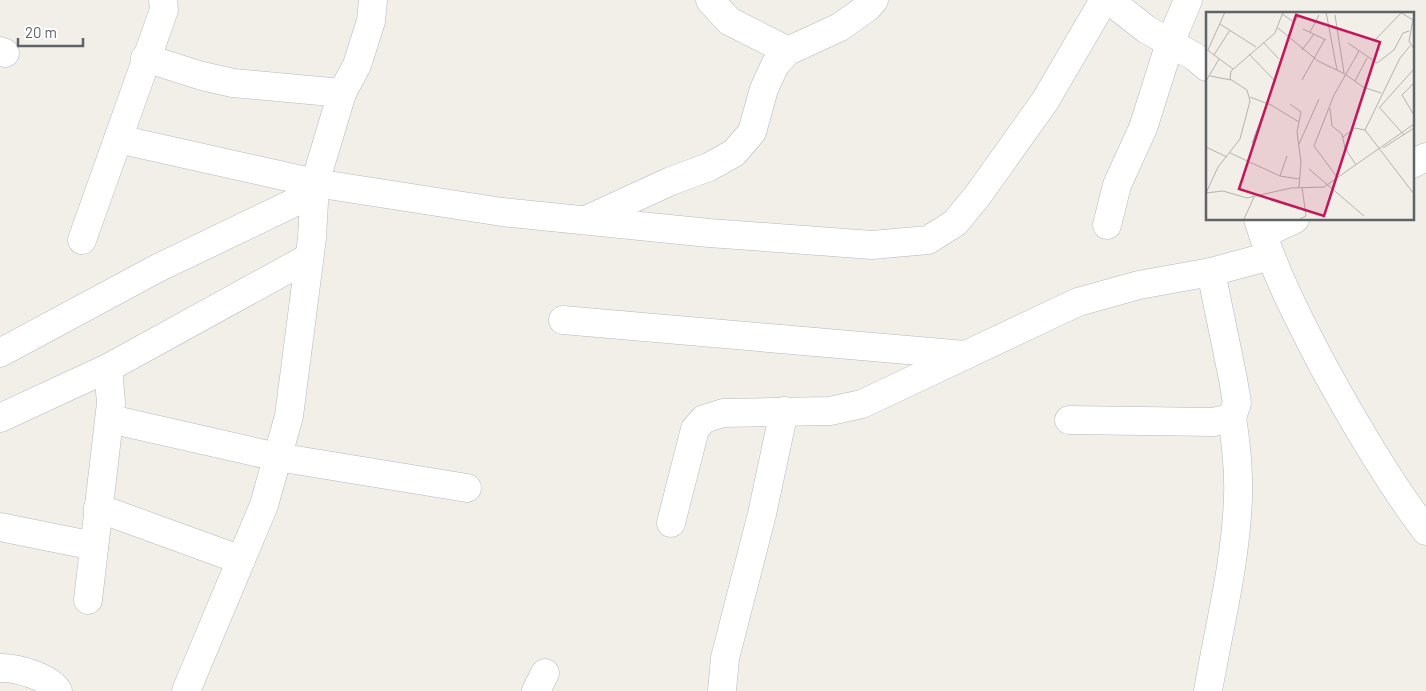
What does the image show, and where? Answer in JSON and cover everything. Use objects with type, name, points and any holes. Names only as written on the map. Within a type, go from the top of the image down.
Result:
[{"type":"street","points":[[82,240],[145,58],[164,10],[163,0]]},
{"type":"street","points":[[186,691],[264,505],[278,457],[289,416],[310,248],[314,193],[342,93],[357,65],[371,21],[373,0]]},
{"type":"street","points":[[710,0],[730,21],[788,52]]},
{"type":"street","points":[[586,221],[671,181],[709,167],[734,153],[752,132],[764,89],[775,65],[788,52],[840,27],[868,7],[874,0]]},
{"type":"street","points":[[118,139],[314,193],[586,221],[872,245],[928,240],[955,223],[978,195],[1045,101],[1104,0]]},
{"type":"street","points":[[1109,0],[1146,28],[1195,57],[1206,66]]},
{"type":"street","points":[[1108,225],[1117,185],[1143,128],[1170,43],[1188,0]]},
{"type":"street","points":[[145,58],[202,76],[234,82],[342,93]]},
{"type":"street","points":[[1414,163],[1426,157]]},
{"type":"street","points":[[0,353],[156,269],[314,193]]},
{"type":"street","points":[[671,524],[695,429],[704,419],[723,413],[830,410],[862,404],[1078,302],[1139,284],[1211,272],[1264,236],[1294,220]]},
{"type":"street","points":[[1264,236],[1293,309],[1346,407],[1396,491],[1426,531]]},
{"type":"street","points":[[0,418],[108,368],[310,248]]},
{"type":"street","points":[[1208,691],[1235,531],[1238,480],[1232,417],[1237,404],[1234,379],[1211,272]]},
{"type":"street","points":[[563,320],[967,356]]},
{"type":"street","points":[[88,600],[110,420],[111,403],[108,368]]},
{"type":"street","points":[[722,691],[725,658],[762,514],[784,411]]},
{"type":"street","points":[[1069,420],[1214,422],[1232,417]]},
{"type":"street","points":[[110,420],[278,457],[467,488]]},
{"type":"street","points":[[98,508],[241,560]]},
{"type":"street","points":[[0,527],[94,546]]},
{"type":"street","points":[[0,668],[9,668],[50,682],[58,691]]}]
